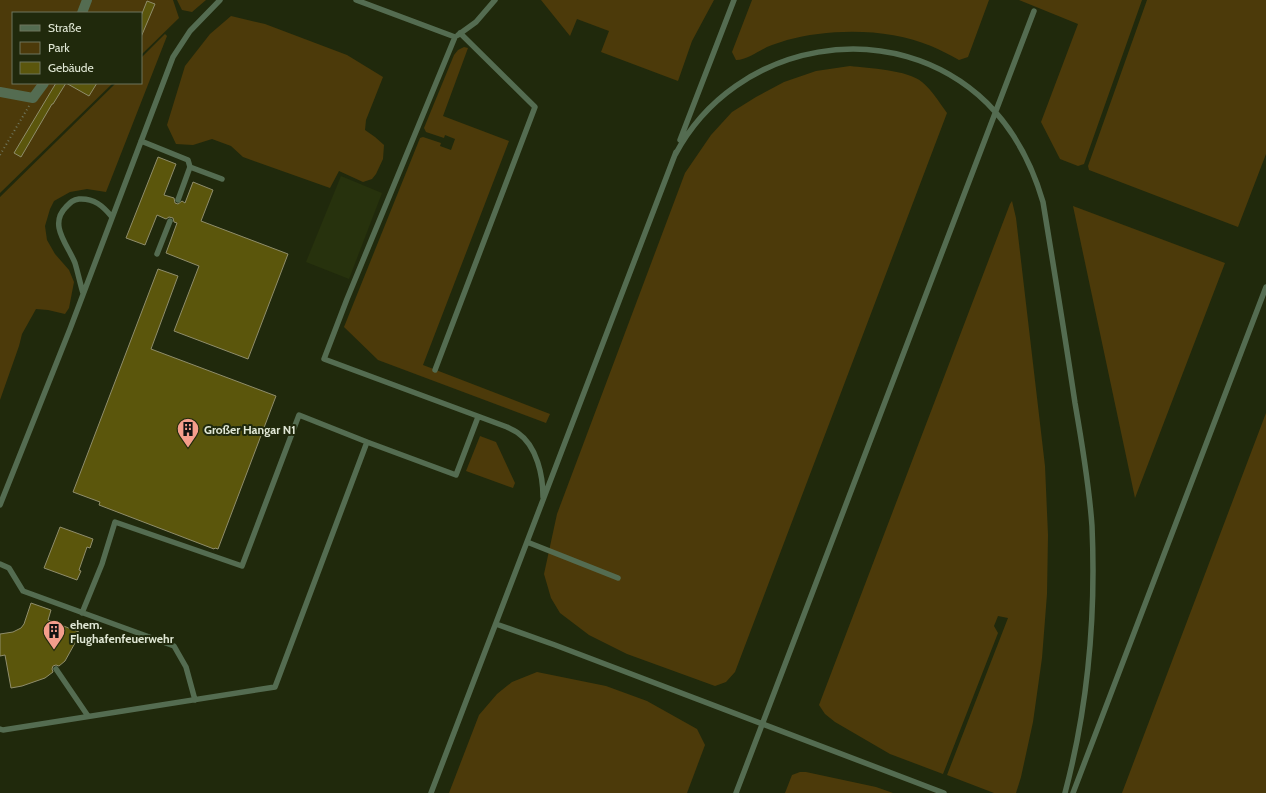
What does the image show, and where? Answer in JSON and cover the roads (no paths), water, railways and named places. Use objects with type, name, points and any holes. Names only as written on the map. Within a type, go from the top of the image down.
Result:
[{"type":"street","points":[[82,12],[88,0]]},
{"type":"street","points":[[0,92],[34,98],[43,84]]},
{"type":"lane","points":[[0,505],[174,57],[190,31],[220,0]]},
{"type":"lane","points":[[356,0],[455,37]]},
{"type":"lane","points":[[495,0],[476,22],[455,37],[347,299],[324,359],[507,427],[519,434],[528,443],[537,461],[543,482],[543,497],[540,507]]},
{"type":"lane","points":[[431,793],[734,0]]},
{"type":"lane","points":[[736,793],[1034,11]]},
{"type":"lane","points":[[435,370],[535,107],[460,33]]},
{"type":"lane","points":[[675,155],[698,119],[738,83],[776,63],[799,56],[829,50],[858,49],[894,53],[934,67],[962,84],[986,102],[1016,138],[1027,158],[1043,202],[1088,486],[1092,525],[1093,574],[1089,664],[1080,726],[1065,793]]},
{"type":"lane","points":[[142,141],[188,160],[190,167],[178,200]]},
{"type":"lane","points":[[190,167],[222,179]]},
{"type":"lane","points":[[83,294],[74,263],[58,224],[61,212],[73,200],[84,199],[97,202],[105,208],[112,217]]},
{"type":"lane","points":[[157,254],[170,220]]},
{"type":"lane","points":[[1073,793],[1266,287]]},
{"type":"lane","points":[[82,613],[102,564],[115,522],[242,566],[299,415],[456,475],[478,417]]},
{"type":"lane","points":[[0,729],[275,687],[367,442]]},
{"type":"lane","points":[[527,542],[618,578]]},
{"type":"lane","points":[[0,564],[9,568],[23,591],[174,646],[186,667],[195,700]]},
{"type":"lane","points":[[496,624],[944,793]]},
{"type":"lane","points":[[56,670],[88,716]]},
{"type":"place","name":"Großer Hangar N1","points":[[188,448]]},
{"type":"place","name":"ehem. Flughafenfeuerwehr","points":[[54,650]]}]
